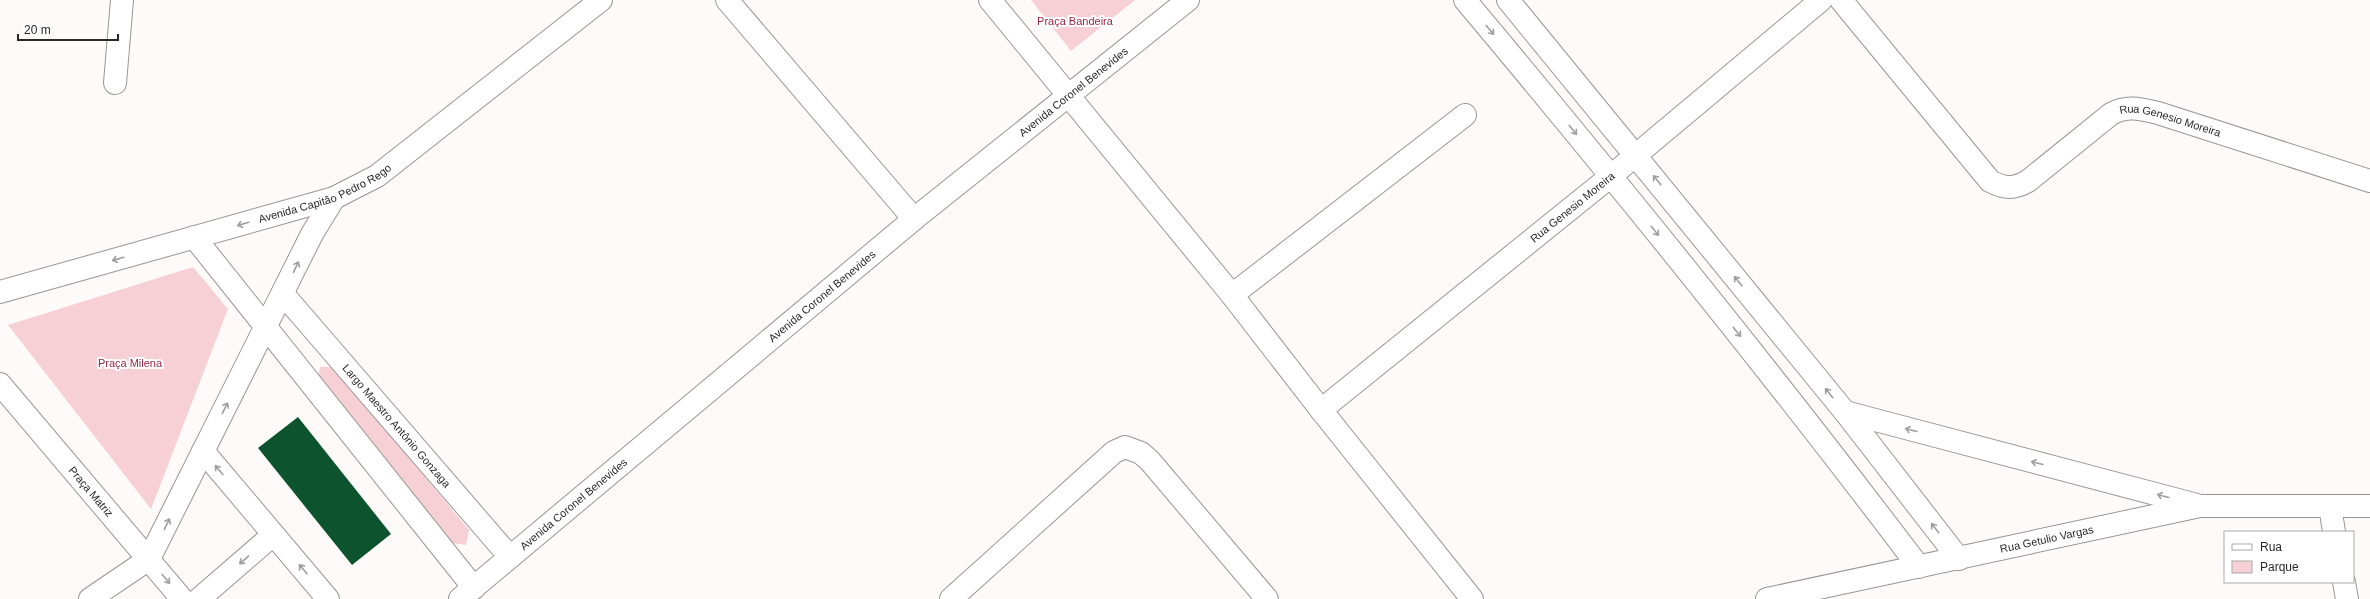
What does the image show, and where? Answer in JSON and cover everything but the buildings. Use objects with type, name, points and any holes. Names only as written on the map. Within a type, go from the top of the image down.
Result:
[{"type":"street","points":[[115,83],[122,0]]},
{"type":"street","name":"Avenida Capitão Pedro Rego","points":[[0,292],[334,198],[377,176],[601,0]]},
{"type":"street","points":[[727,0],[914,219]]},
{"type":"street","points":[[990,0],[1068,97],[1232,295],[1320,410],[1472,599]]},
{"type":"street","name":"Avenida Coronel Benevides","points":[[467,593],[914,219],[1188,0]]},
{"type":"street","points":[[1465,0],[1611,176],[1810,422],[1919,567]]},
{"type":"street","points":[[1508,0],[1845,412],[1959,559]]},
{"type":"street","name":"Rua Genesio Moreira","points":[[1320,410],[1611,176],[1821,0]]},
{"type":"street","name":"Rua Genesio Moreira","points":[[1841,0],[1990,181],[2007,188],[2015,188],[2028,181],[2111,114],[2121,108],[2134,108],[2158,113],[2370,181]]},
{"type":"street","points":[[1232,295],[1466,115]]},
{"type":"street","points":[[90,599],[149,559],[312,234],[334,198]]},
{"type":"street","points":[[194,237],[265,327],[467,593]]},
{"type":"street","name":"Largo Maestro Antônio Gonzaga","points":[[283,294],[510,557]]},
{"type":"street","name":"Praça Matriz","points":[[0,384],[182,599]]},
{"type":"street","points":[[1845,412],[2200,506]]},
{"type":"street","points":[[951,599],[1114,452],[1125,447],[1141,452],[1150,461],[1267,599]]},
{"type":"street","points":[[203,451],[328,599]]},
{"type":"street","name":"Rua Getulio Vargas","points":[[1767,599],[1959,559],[2200,506],[2370,506]]},
{"type":"street","points":[[2330,506],[2334,531]]},
{"type":"street","points":[[199,599],[273,535]]},
{"type":"street","points":[[2344,583],[2347,599]]},
{"type":"green space","name":"Praça Bandeira","points":[[1031,0],[1135,0],[1071,51]]},
{"type":"green space","name":"Praça Milena","points":[[193,267],[228,309],[151,509],[8,325]]},
{"type":"green space","points":[[320,367],[333,367],[469,530],[466,545],[452,543],[318,378]]}]
